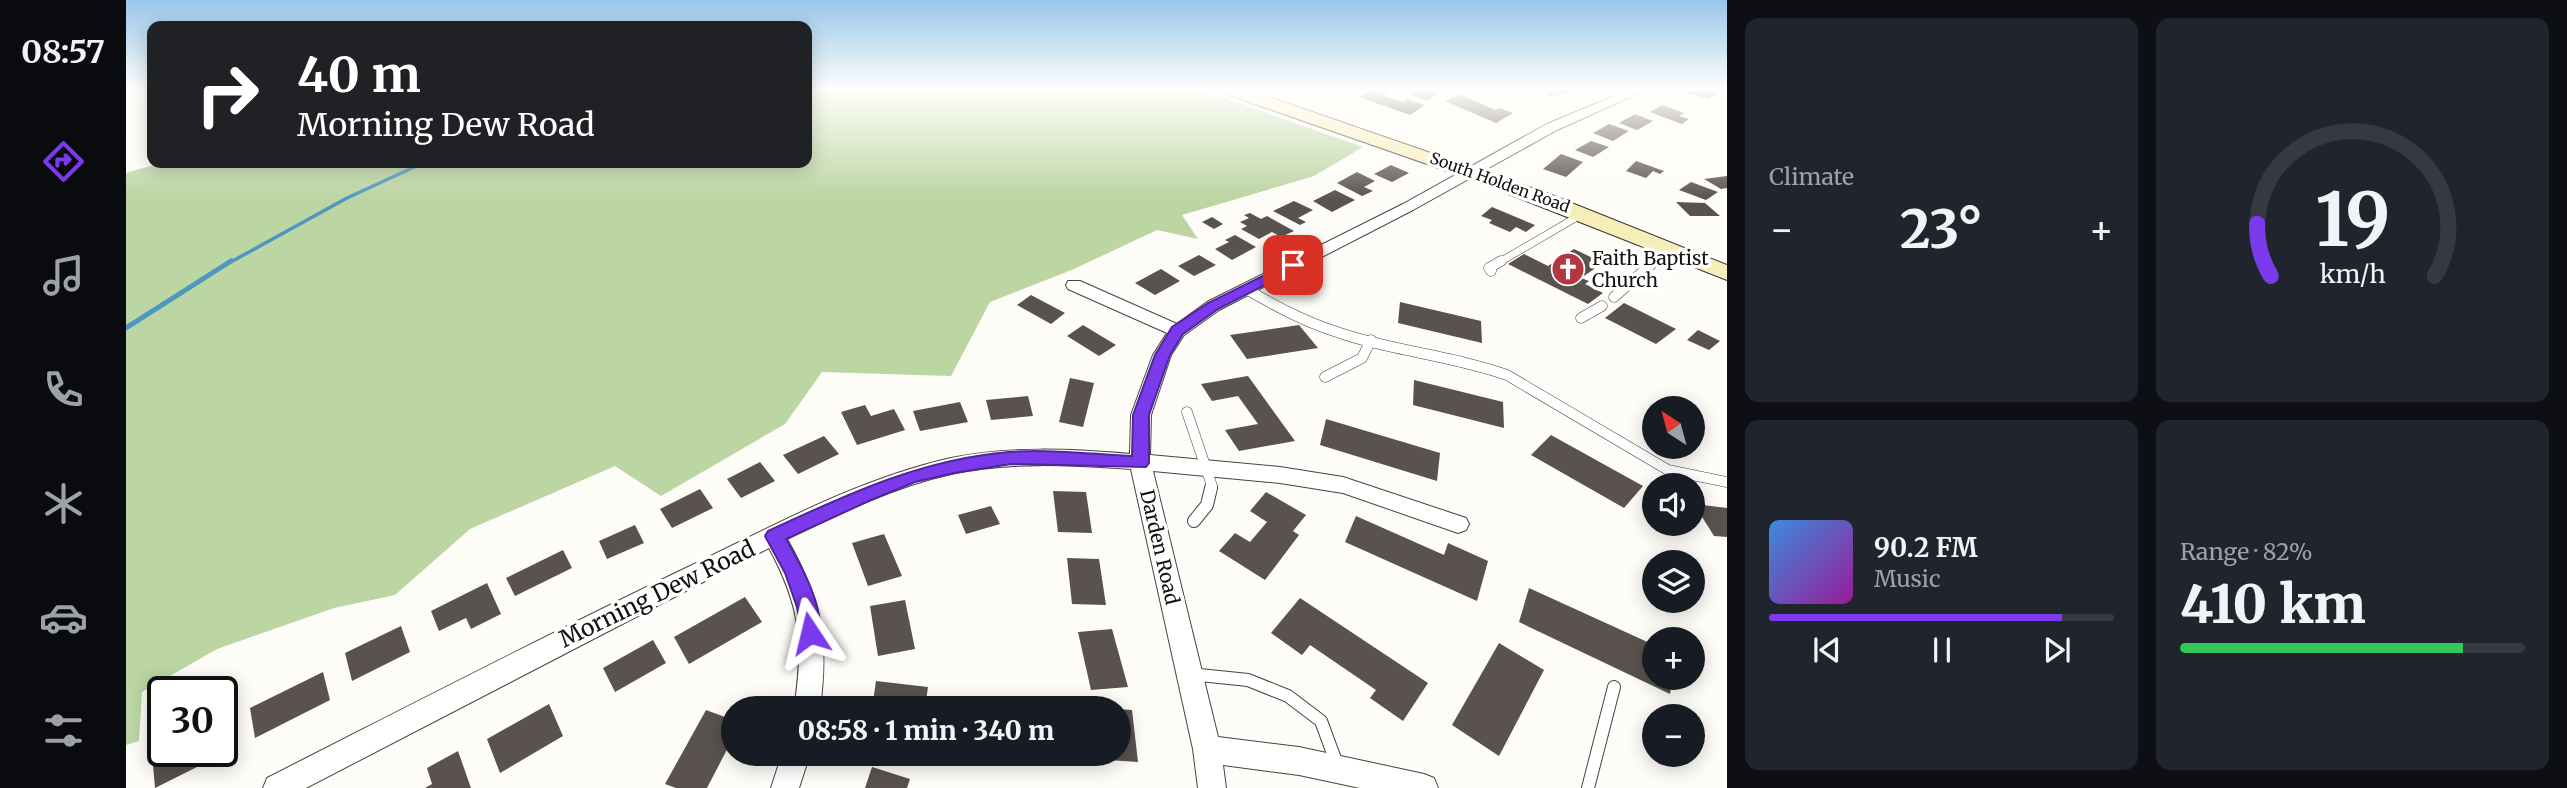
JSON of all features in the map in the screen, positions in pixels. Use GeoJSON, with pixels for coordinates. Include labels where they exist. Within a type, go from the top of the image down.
{"type":"FeatureCollection","features":[{"type":"Feature","properties":{"kind":"main road","name":"South Holden Road"},"geometry":{"type":"LineString","coordinates":[[1338,126],[1473,171],[1584,213],[1727,273]]}},
{"type":"Feature","properties":{"kind":"main road","name":"South Holden Road"},"geometry":{"type":"LineString","coordinates":[[1378,126],[1491,163],[1727,256]]}},
{"type":"Feature","properties":{"kind":"street","name":"Darden Road"},"geometry":{"type":"LineString","coordinates":[[1212,788],[1207,749],[1140,463],[1141,415],[1162,355],[1178,331],[1213,306],[1408,207],[1556,126]]}},
{"type":"Feature","properties":{"kind":"street"},"geometry":{"type":"LineString","coordinates":[[1074,285],[1178,331]]}},
{"type":"Feature","properties":{"kind":"street","name":"Morning Dew Road"},"geometry":{"type":"LineString","coordinates":[[277,788],[602,620],[774,536],[865,495],[912,477],[954,466],[1011,458],[1140,463],[1288,474],[1348,486],[1458,524]]}},
{"type":"Feature","properties":{"kind":"street"},"geometry":{"type":"LineString","coordinates":[[774,536],[794,572],[807,607],[813,659],[809,696]]}},
{"type":"Feature","properties":{"kind":"street"},"geometry":{"type":"LineString","coordinates":[[1207,749],[1339,769],[1424,788]]}},
{"type":"Feature","properties":{"kind":"street"},"geometry":{"type":"LineString","coordinates":[[785,788],[792,766]]}},
{"type":"Feature","properties":{"kind":"lane"},"geometry":{"type":"LineString","coordinates":[[1491,271],[1489,268],[1492,266],[1584,213]]}},
{"type":"Feature","properties":{"kind":"lane"},"geometry":{"type":"LineString","coordinates":[[1614,297],[1670,248]]}},
{"type":"Feature","properties":{"kind":"lane"},"geometry":{"type":"LineString","coordinates":[[1246,289],[1286,312],[1335,331],[1479,365],[1507,375],[1668,470],[1727,482]]}},
{"type":"Feature","properties":{"kind":"lane"},"geometry":{"type":"LineString","coordinates":[[1581,318],[1602,306]]}},
{"type":"Feature","properties":{"kind":"lane"},"geometry":{"type":"LineString","coordinates":[[1325,377],[1362,358],[1371,341]]}},
{"type":"Feature","properties":{"kind":"lane"},"geometry":{"type":"LineString","coordinates":[[1186,412],[1212,486],[1206,505],[1194,521]]}},
{"type":"Feature","properties":{"kind":"lane"},"geometry":{"type":"LineString","coordinates":[[1189,674],[1248,680],[1288,696],[1321,720],[1339,769]]}},
{"type":"Feature","properties":{"kind":"lane"},"geometry":{"type":"LineString","coordinates":[[1588,788],[1614,687]]}},
{"type":"Feature","properties":{"kind":"green space"},"geometry":{"type":"Polygon","coordinates":[[[812,126],[1303,126],[1363,147],[1314,176],[1182,215],[1198,239],[1157,230],[1074,269],[990,302],[951,376],[822,372],[785,424],[661,496],[615,466],[470,529],[395,595],[334,608],[217,649],[170,676],[147,676],[147,689],[142,692],[139,741],[126,745],[126,173],[147,167],[812,168],[812,126]]]}},
{"type":"Feature","properties":{"kind":"building"},"geometry":{"type":"Polygon","coordinates":[[[1606,126],[1629,131],[1613,141],[1593,133],[1606,126]]]}},
{"type":"Feature","properties":{"kind":"building"},"geometry":{"type":"Polygon","coordinates":[[[1626,126],[1645,126],[1637,130],[1626,126]]]}},
{"type":"Feature","properties":{"kind":"building"},"geometry":{"type":"Polygon","coordinates":[[[1591,141],[1609,147],[1593,157],[1575,150],[1591,141]]]}},
{"type":"Feature","properties":{"kind":"building"},"geometry":{"type":"Polygon","coordinates":[[[1561,154],[1583,162],[1566,177],[1543,169],[1561,154]]]}},
{"type":"Feature","properties":{"kind":"building"},"geometry":{"type":"Polygon","coordinates":[[[1636,161],[1664,171],[1660,174],[1653,171],[1646,178],[1626,171],[1636,161]]]}},
{"type":"Feature","properties":{"kind":"building"},"geometry":{"type":"Polygon","coordinates":[[[1391,165],[1409,173],[1392,182],[1374,174],[1391,165]]]}},
{"type":"Feature","properties":{"kind":"building"},"geometry":{"type":"Polygon","coordinates":[[[1357,172],[1375,181],[1364,187],[1373,191],[1362,196],[1337,183],[1357,172]]]}},
{"type":"Feature","properties":{"kind":"building"},"geometry":{"type":"Polygon","coordinates":[[[1727,176],[1727,188],[1721,189],[1704,179],[1727,176]]]}},
{"type":"Feature","properties":{"kind":"building"},"geometry":{"type":"Polygon","coordinates":[[[1691,182],[1718,192],[1706,200],[1679,190],[1691,182]]]}},
{"type":"Feature","properties":{"kind":"building"},"geometry":{"type":"Polygon","coordinates":[[[1335,190],[1355,200],[1332,212],[1313,201],[1335,190]]]}},
{"type":"Feature","properties":{"kind":"building"},"geometry":{"type":"Polygon","coordinates":[[[1294,201],[1313,210],[1298,218],[1306,222],[1300,225],[1273,211],[1294,201]]]}},
{"type":"Feature","properties":{"kind":"building"},"geometry":{"type":"Polygon","coordinates":[[[1676,202],[1705,203],[1720,216],[1690,216],[1676,202]]]}},
{"type":"Feature","properties":{"kind":"building"},"geometry":{"type":"Polygon","coordinates":[[[1492,207],[1535,225],[1526,232],[1516,227],[1510,232],[1489,223],[1492,220],[1481,216],[1492,207]]]}},
{"type":"Feature","properties":{"kind":"building"},"geometry":{"type":"Polygon","coordinates":[[[1250,213],[1261,219],[1267,216],[1294,231],[1281,237],[1272,232],[1259,239],[1241,229],[1247,226],[1240,222],[1249,218],[1244,215],[1250,213]]]}},
{"type":"Feature","properties":{"kind":"building"},"geometry":{"type":"Polygon","coordinates":[[[1212,217],[1223,224],[1214,229],[1202,222],[1212,217]]]}},
{"type":"Feature","properties":{"kind":"building"},"geometry":{"type":"Polygon","coordinates":[[[1235,235],[1256,247],[1232,260],[1215,249],[1229,242],[1225,240],[1235,235]]]}},
{"type":"Feature","properties":{"kind":"building"},"geometry":{"type":"Polygon","coordinates":[[[1574,249],[1603,263],[1581,278],[1589,281],[1585,284],[1603,293],[1588,304],[1508,264],[1524,254],[1548,266],[1574,249]]]}},
{"type":"Feature","properties":{"kind":"building"},"geometry":{"type":"Polygon","coordinates":[[[1199,255],[1216,265],[1194,276],[1178,266],[1199,255]]]}},
{"type":"Feature","properties":{"kind":"building"},"geometry":{"type":"Polygon","coordinates":[[[1161,269],[1180,281],[1155,295],[1135,283],[1161,269]]]}},
{"type":"Feature","properties":{"kind":"building"},"geometry":{"type":"Polygon","coordinates":[[[1031,295],[1065,313],[1051,324],[1017,305],[1031,295]]]}},
{"type":"Feature","properties":{"kind":"building"},"geometry":{"type":"Polygon","coordinates":[[[1400,302],[1481,321],[1482,343],[1398,323],[1400,302]]]}},
{"type":"Feature","properties":{"kind":"building"},"geometry":{"type":"Polygon","coordinates":[[[1624,303],[1676,329],[1656,344],[1605,318],[1624,303]]]}},
{"type":"Feature","properties":{"kind":"building"},"geometry":{"type":"Polygon","coordinates":[[[1083,325],[1116,345],[1099,356],[1067,336],[1083,325]]]}},
{"type":"Feature","properties":{"kind":"building"},"geometry":{"type":"Polygon","coordinates":[[[1299,325],[1318,348],[1247,359],[1230,335],[1299,325]]]}},
{"type":"Feature","properties":{"kind":"building"},"geometry":{"type":"Polygon","coordinates":[[[1698,330],[1720,341],[1709,350],[1687,340],[1698,330]]]}},
{"type":"Feature","properties":{"kind":"building"},"geometry":{"type":"Polygon","coordinates":[[[1248,376],[1295,441],[1239,451],[1225,430],[1258,424],[1238,396],[1212,401],[1201,384],[1248,376]]]}},
{"type":"Feature","properties":{"kind":"building"},"geometry":{"type":"Polygon","coordinates":[[[1070,378],[1094,383],[1083,427],[1059,422],[1070,378]]]}},
{"type":"Feature","properties":{"kind":"building"},"geometry":{"type":"Polygon","coordinates":[[[1414,380],[1503,402],[1504,428],[1413,405],[1414,380]]]}},
{"type":"Feature","properties":{"kind":"building"},"geometry":{"type":"Polygon","coordinates":[[[1028,396],[1033,416],[991,420],[986,400],[1028,396]]]}},
{"type":"Feature","properties":{"kind":"building"},"geometry":{"type":"Polygon","coordinates":[[[960,402],[968,422],[920,431],[913,411],[960,402]]]}},
{"type":"Feature","properties":{"kind":"building"},"geometry":{"type":"Polygon","coordinates":[[[865,405],[871,416],[894,409],[905,430],[857,445],[841,412],[865,405]]]}},
{"type":"Feature","properties":{"kind":"building"},"geometry":{"type":"Polygon","coordinates":[[[1326,419],[1440,453],[1437,481],[1320,445],[1326,419]]]}},
{"type":"Feature","properties":{"kind":"building"},"geometry":{"type":"Polygon","coordinates":[[[1551,435],[1642,487],[1624,508],[1531,455],[1551,435]]]}},
{"type":"Feature","properties":{"kind":"building"},"geometry":{"type":"Polygon","coordinates":[[[824,436],[839,454],[798,474],[783,455],[824,436]]]}},
{"type":"Feature","properties":{"kind":"building"},"geometry":{"type":"Polygon","coordinates":[[[760,462],[775,481],[741,498],[727,479],[760,462]]]}},
{"type":"Feature","properties":{"kind":"building"},"geometry":{"type":"Polygon","coordinates":[[[700,489],[713,508],[672,528],[660,509],[700,489]]]}},
{"type":"Feature","properties":{"kind":"building"},"geometry":{"type":"Polygon","coordinates":[[[1053,491],[1086,492],[1092,533],[1058,532],[1053,491]]]}},
{"type":"Feature","properties":{"kind":"building"},"geometry":{"type":"Polygon","coordinates":[[[1266,492],[1306,515],[1293,531],[1299,535],[1265,580],[1219,551],[1235,533],[1250,542],[1267,522],[1250,511],[1266,492]]]}},
{"type":"Feature","properties":{"kind":"building"},"geometry":{"type":"Polygon","coordinates":[[[1705,505],[1727,508],[1727,537],[1714,536],[1705,522],[1705,505]]]}},
{"type":"Feature","properties":{"kind":"building"},"geometry":{"type":"Polygon","coordinates":[[[991,506],[1000,524],[966,534],[958,515],[991,506]]]}},
{"type":"Feature","properties":{"kind":"building"},"geometry":{"type":"Polygon","coordinates":[[[1356,516],[1444,555],[1448,543],[1488,561],[1477,601],[1345,542],[1356,516]]]}},
{"type":"Feature","properties":{"kind":"building"},"geometry":{"type":"Polygon","coordinates":[[[635,525],[644,543],[607,559],[599,541],[635,525]]]}},
{"type":"Feature","properties":{"kind":"building"},"geometry":{"type":"Polygon","coordinates":[[[884,534],[902,576],[868,586],[852,543],[884,534]]]}},
{"type":"Feature","properties":{"kind":"building"},"geometry":{"type":"Polygon","coordinates":[[[563,550],[572,568],[515,596],[506,578],[563,550]]]}},
{"type":"Feature","properties":{"kind":"building"},"geometry":{"type":"Polygon","coordinates":[[[1067,558],[1099,559],[1106,605],[1072,604],[1067,558]]]}},
{"type":"Feature","properties":{"kind":"building"},"geometry":{"type":"Polygon","coordinates":[[[487,583],[501,614],[471,629],[466,618],[439,631],[431,611],[487,583]]]}},
{"type":"Feature","properties":{"kind":"building"},"geometry":{"type":"Polygon","coordinates":[[[1529,588],[1642,640],[1642,681],[1519,622],[1529,588]]]}},
{"type":"Feature","properties":{"kind":"building"},"geometry":{"type":"Polygon","coordinates":[[[745,597],[762,622],[689,664],[674,637],[745,597]]]}},
{"type":"Feature","properties":{"kind":"building"},"geometry":{"type":"Polygon","coordinates":[[[1300,598],[1428,683],[1403,721],[1370,698],[1376,690],[1310,645],[1302,655],[1271,633],[1300,598]]]}},
{"type":"Feature","properties":{"kind":"building"},"geometry":{"type":"Polygon","coordinates":[[[905,600],[915,649],[878,656],[870,606],[905,600]]]}},
{"type":"Feature","properties":{"kind":"building"},"geometry":{"type":"Polygon","coordinates":[[[401,626],[410,652],[352,681],[345,653],[401,626]]]}},
{"type":"Feature","properties":{"kind":"building"},"geometry":{"type":"Polygon","coordinates":[[[1112,629],[1128,687],[1091,690],[1078,632],[1112,629]]]}},
{"type":"Feature","properties":{"kind":"building"},"geometry":{"type":"Polygon","coordinates":[[[653,640],[666,663],[615,692],[603,668],[653,640]]]}},
{"type":"Feature","properties":{"kind":"building"},"geometry":{"type":"Polygon","coordinates":[[[1499,643],[1544,670],[1499,756],[1452,725],[1499,643]]]}},
{"type":"Feature","properties":{"kind":"building"},"geometry":{"type":"Polygon","coordinates":[[[323,672],[330,700],[255,738],[250,708],[323,672]]]}},
{"type":"Feature","properties":{"kind":"building"},"geometry":{"type":"Polygon","coordinates":[[[876,681],[928,687],[927,696],[874,696],[876,681]]]}},
{"type":"Feature","properties":{"kind":"building"},"geometry":{"type":"Polygon","coordinates":[[[549,704],[563,736],[500,773],[487,739],[549,704]]]}},
{"type":"Feature","properties":{"kind":"building"},"geometry":{"type":"Polygon","coordinates":[[[706,710],[721,716],[721,761],[707,788],[676,788],[665,784],[706,710]]]}},
{"type":"Feature","properties":{"kind":"building"},"geometry":{"type":"Polygon","coordinates":[[[1131,710],[1132,710],[1138,762],[1131,762],[1131,710]]]}},
{"type":"Feature","properties":{"kind":"building"},"geometry":{"type":"Polygon","coordinates":[[[458,751],[471,788],[425,788],[432,784],[427,768],[458,751]]]}},
{"type":"Feature","properties":{"kind":"building"},"geometry":{"type":"Polygon","coordinates":[[[153,767],[197,767],[155,788],[153,767]]]}},
{"type":"Feature","properties":{"kind":"building"},"geometry":{"type":"Polygon","coordinates":[[[872,767],[910,779],[907,788],[865,788],[872,767]]]}},
{"type":"Feature","properties":{"kind":"waterway"},"geometry":{"type":"LineString","coordinates":[[229,263],[347,198],[412,168]]}},
{"type":"Feature","properties":{"kind":"waterway"},"geometry":{"type":"LineString","coordinates":[[126,328],[231,261]]}},
{"type":"Feature","properties":{"kind":"place","name":"Faith Baptist Church"},"geometry":{"type":"Point","coordinates":[1568,269]}},
{"type":"Feature","properties":{"kind":"route"},"geometry":{"type":"LineString","coordinates":[[810,633],[807,607],[794,572],[774,536],[865,495],[912,477],[954,466],[1011,458],[1140,463],[1141,415],[1162,355],[1178,331],[1213,306],[1293,265]]}}]}
